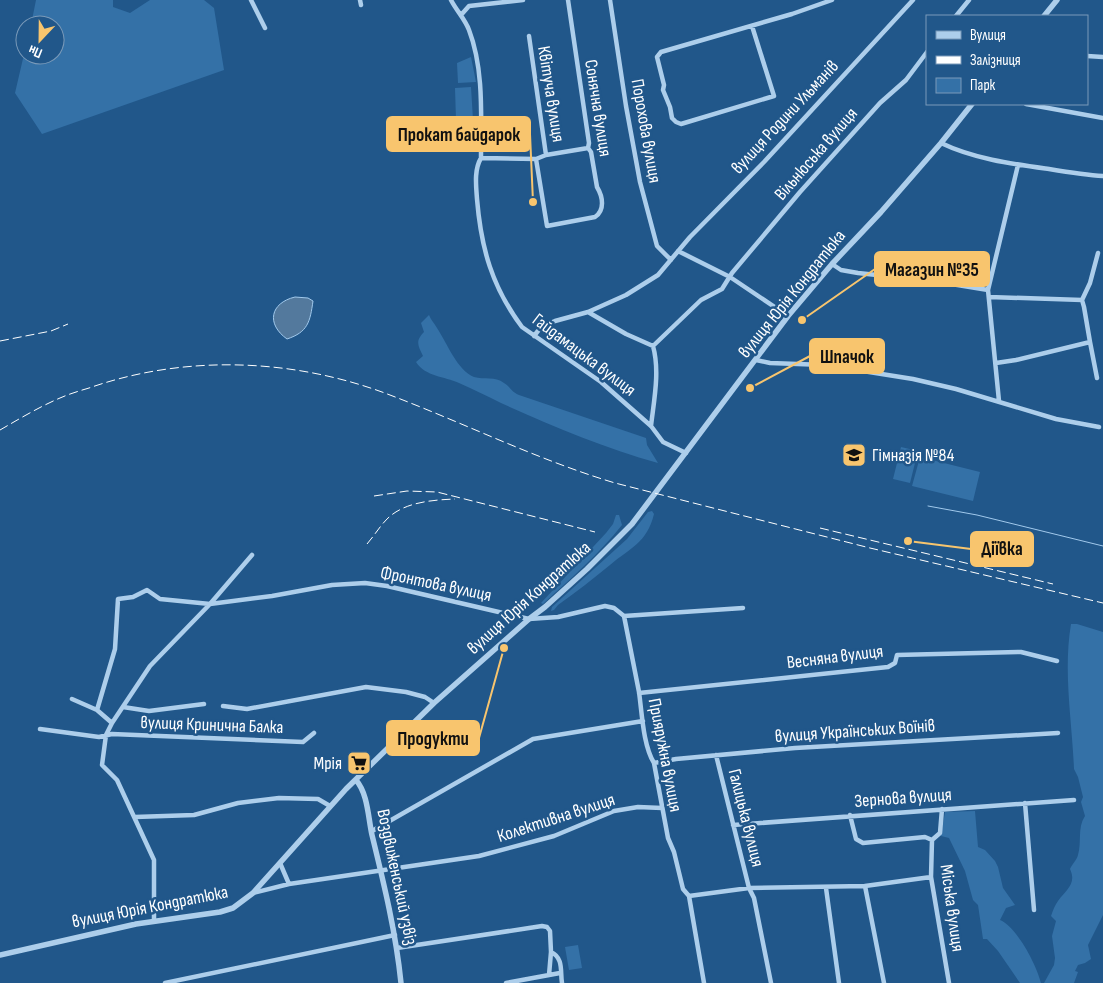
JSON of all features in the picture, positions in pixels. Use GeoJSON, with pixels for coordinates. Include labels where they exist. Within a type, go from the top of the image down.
{"type":"FeatureCollection","features":[{"type":"Feature","properties":{"kind":"street"},"geometry":{"type":"LineString","coordinates":[[251,0],[265,28]]}},
{"type":"Feature","properties":{"kind":"street","name":"Гайдамацька вулиця"},"geometry":{"type":"LineString","coordinates":[[451,0],[469,30],[480,78],[481,158],[477,165],[476,181],[484,250],[490,269],[513,316],[522,327],[534,336],[602,382],[651,426],[663,442],[686,453]]}},
{"type":"Feature","properties":{"kind":"street"},"geometry":{"type":"LineString","coordinates":[[461,15],[469,6],[523,0]]}},
{"type":"Feature","properties":{"kind":"street","name":"Сонячна вулиця"},"geometry":{"type":"LineString","coordinates":[[568,0],[589,143],[588,148],[591,152],[602,208],[601,213],[595,216]]}},
{"type":"Feature","properties":{"kind":"street","name":"Порохова вулиця"},"geometry":{"type":"LineString","coordinates":[[610,0],[640,182],[657,246],[671,260]]}},
{"type":"Feature","properties":{"kind":"street"},"geometry":{"type":"LineString","coordinates":[[752,26],[774,96],[681,124],[676,122],[672,118],[663,90],[664,85],[657,57],[661,52],[752,26],[832,0]]}},
{"type":"Feature","properties":{"kind":"street","name":"вулиця Родини Ульманів"},"geometry":{"type":"LineString","coordinates":[[534,336],[541,327],[588,312],[626,296],[658,275],[678,251],[912,0]]}},
{"type":"Feature","properties":{"kind":"street"},"geometry":{"type":"LineString","coordinates":[[957,15],[969,0]]}},
{"type":"Feature","properties":{"kind":"street"},"geometry":{"type":"LineString","coordinates":[[1045,15],[1057,0]]}},
{"type":"Feature","properties":{"kind":"street","name":"Квітуча вулиця"},"geometry":{"type":"LineString","coordinates":[[529,36],[546,155]]}},
{"type":"Feature","properties":{"kind":"street","name":"Вільнюська вулиця"},"geometry":{"type":"LineString","coordinates":[[653,346],[701,300],[722,289],[832,156],[880,102],[906,80],[926,53]]}},
{"type":"Feature","properties":{"kind":"street"},"geometry":{"type":"LineString","coordinates":[[1088,56],[1103,57]]}},
{"type":"Feature","properties":{"kind":"street","name":"вулиця Юрія Кондратюка"},"geometry":{"type":"LineString","coordinates":[[0,955],[74,937],[154,921],[220,912],[233,908],[253,893],[330,806],[434,703],[545,607],[632,524],[788,316],[832,264],[882,212],[971,105]]}},
{"type":"Feature","properties":{"kind":"street"},"geometry":{"type":"LineString","coordinates":[[1032,105],[1103,118]]}},
{"type":"Feature","properties":{"kind":"street"},"geometry":{"type":"LineString","coordinates":[[941,143],[950,148],[1018,165],[1103,176]]}},
{"type":"Feature","properties":{"kind":"street"},"geometry":{"type":"LineString","coordinates":[[481,158],[536,159],[546,155],[588,148]]}},
{"type":"Feature","properties":{"kind":"street","name":"Квітуча вулиця"},"geometry":{"type":"LineString","coordinates":[[536,159],[547,226],[595,216]]}},
{"type":"Feature","properties":{"kind":"street"},"geometry":{"type":"LineString","coordinates":[[999,401],[988,290],[1018,165]]}},
{"type":"Feature","properties":{"kind":"street"},"geometry":{"type":"LineString","coordinates":[[678,251],[730,277],[788,316]]}},
{"type":"Feature","properties":{"kind":"street"},"geometry":{"type":"LineString","coordinates":[[1097,378],[1082,300],[1090,283],[1098,253]]}},
{"type":"Feature","properties":{"kind":"street"},"geometry":{"type":"LineString","coordinates":[[832,264],[841,270],[858,274],[933,281],[988,290]]}},
{"type":"Feature","properties":{"kind":"street"},"geometry":{"type":"LineString","coordinates":[[989,297],[1082,300]]}},
{"type":"Feature","properties":{"kind":"street"},"geometry":{"type":"LineString","coordinates":[[588,312],[626,334],[653,346],[655,355],[655,389],[651,426]]}},
{"type":"Feature","properties":{"kind":"street"},"geometry":{"type":"LineString","coordinates":[[996,363],[1090,342]]}},
{"type":"Feature","properties":{"kind":"street"},"geometry":{"type":"LineString","coordinates":[[756,360],[770,363],[825,365],[930,383],[999,401],[1056,419],[1099,427]]}},
{"type":"Feature","properties":{"kind":"street"},"geometry":{"type":"LineString","coordinates":[[210,604],[252,556]]}},
{"type":"Feature","properties":{"kind":"street","name":"Фронтова вулиця"},"geometry":{"type":"LineString","coordinates":[[97,710],[115,649],[118,599],[133,597],[147,590],[160,599],[210,604],[272,596],[332,585],[365,583],[387,586],[529,619],[558,617],[605,606],[614,608],[624,616],[743,608]]}},
{"type":"Feature","properties":{"kind":"street","name":"вулиця Кринична Балка"},"geometry":{"type":"LineString","coordinates":[[135,817],[117,780],[102,765],[106,735],[122,707],[150,666],[210,604]]}},
{"type":"Feature","properties":{"kind":"street","name":"Прияружна вулиця"},"geometry":{"type":"LineString","coordinates":[[624,616],[650,757],[654,763],[668,838],[674,852],[683,889],[689,896],[704,983]]}},
{"type":"Feature","properties":{"kind":"street","name":"Весняна вулиця"},"geometry":{"type":"LineString","coordinates":[[639,693],[888,667],[895,663],[897,655],[1021,652],[1057,661]]}},
{"type":"Feature","properties":{"kind":"street"},"geometry":{"type":"LineString","coordinates":[[223,706],[247,709],[366,687],[406,692],[434,703]]}},
{"type":"Feature","properties":{"kind":"street"},"geometry":{"type":"LineString","coordinates":[[72,699],[97,710],[112,723]]}},
{"type":"Feature","properties":{"kind":"street"},"geometry":{"type":"LineString","coordinates":[[122,707],[149,712],[204,704]]}},
{"type":"Feature","properties":{"kind":"street"},"geometry":{"type":"LineString","coordinates":[[372,832],[533,739],[643,721]]}},
{"type":"Feature","properties":{"kind":"street","name":"вулиця Кринична Балка"},"geometry":{"type":"LineString","coordinates":[[40,730],[99,736],[303,742],[314,733]]}},
{"type":"Feature","properties":{"kind":"street","name":"вулиця Українських Воїнів"},"geometry":{"type":"LineString","coordinates":[[654,763],[676,759],[795,748],[1058,732]]}},
{"type":"Feature","properties":{"kind":"street","name":"Галицька вулиця"},"geometry":{"type":"LineString","coordinates":[[716,755],[749,888],[754,898],[771,983]]}},
{"type":"Feature","properties":{"kind":"street","name":"Воздвиженський узвіз"},"geometry":{"type":"LineString","coordinates":[[356,780],[363,792],[395,935],[401,983]]}},
{"type":"Feature","properties":{"kind":"street"},"geometry":{"type":"LineString","coordinates":[[154,921],[154,860],[135,817],[194,815],[246,802],[279,798],[318,798],[330,806]]}},
{"type":"Feature","properties":{"kind":"street","name":"Зернова вулиця"},"geometry":{"type":"LineString","coordinates":[[733,825],[1074,800]]}},
{"type":"Feature","properties":{"kind":"street"},"geometry":{"type":"LineString","coordinates":[[1025,803],[1034,910]]}},
{"type":"Feature","properties":{"kind":"street","name":"Колективна вулиця"},"geometry":{"type":"LineString","coordinates":[[253,893],[289,884],[479,856],[554,836],[614,811],[638,807],[662,808]]}},
{"type":"Feature","properties":{"kind":"street","name":"Міська вулиця"},"geometry":{"type":"LineString","coordinates":[[942,810],[940,833],[932,840],[931,877],[950,983]]}},
{"type":"Feature","properties":{"kind":"street"},"geometry":{"type":"LineString","coordinates":[[850,815],[856,839],[863,843],[925,837],[932,840]]}},
{"type":"Feature","properties":{"kind":"street"},"geometry":{"type":"LineString","coordinates":[[280,863],[289,884]]}},
{"type":"Feature","properties":{"kind":"street","name":"Галицька вулиця"},"geometry":{"type":"LineString","coordinates":[[689,896],[749,888],[865,886],[931,877]]}},
{"type":"Feature","properties":{"kind":"street"},"geometry":{"type":"LineString","coordinates":[[865,886],[884,983]]}},
{"type":"Feature","properties":{"kind":"street"},"geometry":{"type":"LineString","coordinates":[[826,888],[839,983]]}},
{"type":"Feature","properties":{"kind":"street"},"geometry":{"type":"LineString","coordinates":[[397,948],[542,926],[547,927],[550,931],[549,975]]}},
{"type":"Feature","properties":{"kind":"street"},"geometry":{"type":"LineString","coordinates":[[165,983],[395,935]]}},
{"type":"Feature","properties":{"kind":"street"},"geometry":{"type":"LineString","coordinates":[[551,952],[556,954],[560,960],[562,983]]}},
{"type":"Feature","properties":{"kind":"street"},"geometry":{"type":"LineString","coordinates":[[507,983],[560,973]]}},
{"type":"Feature","properties":{"kind":"green space"},"geometry":{"type":"Polygon","coordinates":[[[36,0],[113,0],[113,7],[130,13],[150,0],[204,0],[214,8],[224,70],[42,134],[15,93],[22,65],[65,65],[65,15],[33,15],[36,0]]]}},
{"type":"Feature","properties":{"kind":"green space"},"geometry":{"type":"Polygon","coordinates":[[[471,57],[476,82],[458,83],[457,63],[471,57]]]}},
{"type":"Feature","properties":{"kind":"green space"},"geometry":{"type":"Polygon","coordinates":[[[471,87],[473,120],[456,120],[455,88],[471,87]]]}},
{"type":"Feature","properties":{"kind":"green space"},"geometry":{"type":"Polygon","coordinates":[[[429,315],[453,356],[468,374],[478,378],[501,381],[519,395],[646,438],[647,445],[658,463],[578,436],[520,412],[459,383],[425,371],[416,362],[423,356],[418,344],[419,338],[424,332],[421,323],[429,315]]]}},
{"type":"Feature","properties":{"kind":"green space"},"geometry":{"type":"Polygon","coordinates":[[[901,447],[918,451],[910,483],[893,479],[901,447]]]}},
{"type":"Feature","properties":{"kind":"green space"},"geometry":{"type":"Polygon","coordinates":[[[920,457],[980,472],[973,501],[912,486],[920,457]]]}},
{"type":"Feature","properties":{"kind":"green space"},"geometry":{"type":"Polygon","coordinates":[[[652,511],[654,514],[651,524],[637,544],[551,611],[552,607],[627,539],[648,512],[652,511]]]}},
{"type":"Feature","properties":{"kind":"green space"},"geometry":{"type":"Polygon","coordinates":[[[616,515],[619,515],[622,525],[613,536],[574,576],[543,604],[541,603],[606,533],[613,524],[616,515]]]}},
{"type":"Feature","properties":{"kind":"green space"},"geometry":{"type":"Polygon","coordinates":[[[1071,624],[1103,632],[1103,915],[1088,945],[1091,959],[1078,965],[1075,971],[1078,972],[1074,983],[1044,983],[1054,965],[1055,958],[1052,936],[1056,921],[1051,916],[1057,903],[1071,883],[1072,874],[1070,869],[1077,859],[1080,845],[1080,830],[1085,816],[1081,802],[1083,797],[1074,769],[1068,678],[1071,624]]]}},
{"type":"Feature","properties":{"kind":"green space"},"geometry":{"type":"Polygon","coordinates":[[[975,811],[978,847],[985,850],[995,861],[1003,888],[1015,905],[1006,908],[1000,920],[1013,930],[1031,957],[1041,983],[1020,983],[998,951],[987,939],[983,939],[978,905],[973,900],[965,871],[949,838],[941,836],[945,812],[975,811]]]}},
{"type":"Feature","properties":{"kind":"green space"},"geometry":{"type":"Polygon","coordinates":[[[578,945],[582,968],[569,970],[565,947],[578,945]]]}},
{"type":"Feature","properties":{"kind":"shaded area"},"geometry":{"type":"Polygon","coordinates":[[[295,297],[308,298],[313,301],[312,308],[304,329],[287,339],[276,327],[274,315],[280,304],[295,297]]]}},
{"type":"Feature","properties":{"kind":"waterway"},"geometry":{"type":"LineString","coordinates":[[928,506],[977,515],[1103,546]]}},
{"type":"Feature","properties":{"kind":"railway"},"geometry":{"type":"LineString","coordinates":[[0,341],[51,331],[68,324]]}},
{"type":"Feature","properties":{"kind":"railway"},"geometry":{"type":"LineString","coordinates":[[0,430],[67,395],[125,377],[161,370],[198,366],[236,365],[310,372],[382,392],[556,463],[615,483],[870,548],[1103,603]]}},
{"type":"Feature","properties":{"kind":"railway"},"geometry":{"type":"LineString","coordinates":[[374,496],[407,491],[437,492],[595,532]]}},
{"type":"Feature","properties":{"kind":"railway"},"geometry":{"type":"LineString","coordinates":[[367,544],[394,513],[410,505],[428,501],[455,499]]}},
{"type":"Feature","properties":{"kind":"railway"},"geometry":{"type":"LineString","coordinates":[[820,528],[1053,584]]}},
{"type":"Feature","properties":{"kind":"place","name":"Прокат байдарок"},"geometry":{"type":"Point","coordinates":[533,202]}},
{"type":"Feature","properties":{"kind":"place","name":"Магазин №35"},"geometry":{"type":"Point","coordinates":[802,320]}},
{"type":"Feature","properties":{"kind":"place","name":"Шпачок"},"geometry":{"type":"Point","coordinates":[750,388]}},
{"type":"Feature","properties":{"kind":"place","name":"Гімназія №84"},"geometry":{"type":"Point","coordinates":[854,455]}},
{"type":"Feature","properties":{"kind":"place","name":"Діївка"},"geometry":{"type":"Point","coordinates":[908,541]}},
{"type":"Feature","properties":{"kind":"place","name":"Продукти"},"geometry":{"type":"Point","coordinates":[504,648]}},
{"type":"Feature","properties":{"kind":"place","name":"Мрія"},"geometry":{"type":"Point","coordinates":[359,763]}}]}
